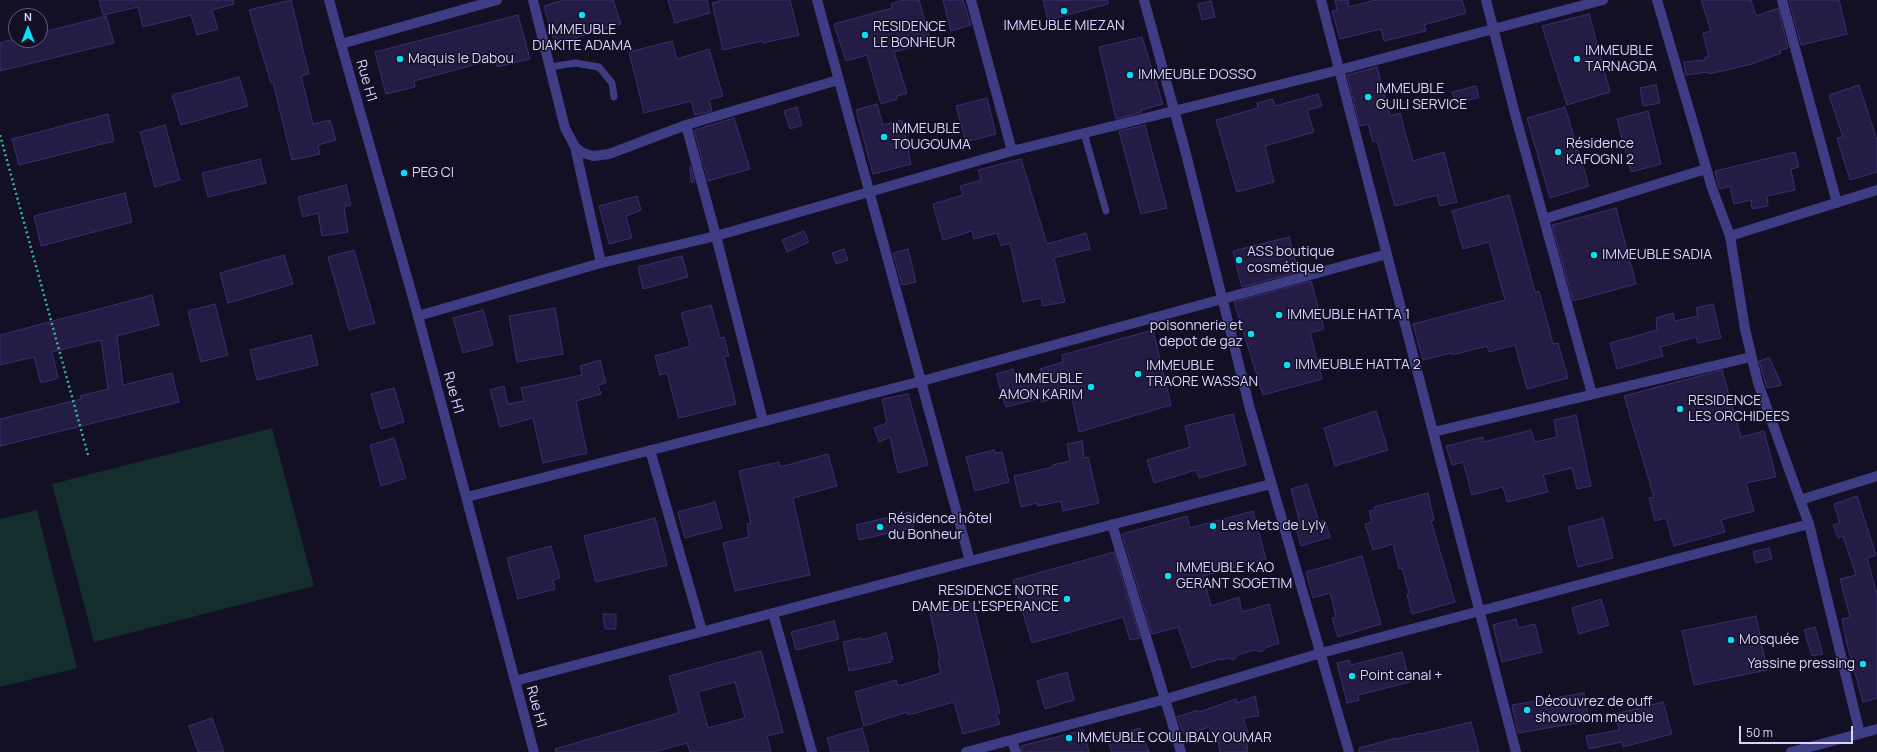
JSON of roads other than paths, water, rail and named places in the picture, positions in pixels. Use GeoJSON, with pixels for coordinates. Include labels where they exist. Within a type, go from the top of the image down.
{"type":"FeatureCollection","features":[{"type":"Feature","properties":{"kind":"street","name":"Rue H1"},"geometry":{"type":"LineString","coordinates":[[329,0],[418,316],[534,752]]}},
{"type":"Feature","properties":{"kind":"street"},"geometry":{"type":"LineString","coordinates":[[341,44],[497,0]]}},
{"type":"Feature","properties":{"kind":"street"},"geometry":{"type":"LineString","coordinates":[[533,0],[565,128],[574,147],[601,263]]}},
{"type":"Feature","properties":{"kind":"street"},"geometry":{"type":"LineString","coordinates":[[817,0],[970,561]]}},
{"type":"Feature","properties":{"kind":"street"},"geometry":{"type":"LineString","coordinates":[[971,0],[1012,151]]}},
{"type":"Feature","properties":{"kind":"street"},"geometry":{"type":"LineString","coordinates":[[1144,0],[1173,111],[1185,150],[1222,299],[1271,484],[1349,752]]}},
{"type":"Feature","properties":{"kind":"street"},"geometry":{"type":"LineString","coordinates":[[1321,0],[1516,752]]}},
{"type":"Feature","properties":{"kind":"street"},"geometry":{"type":"LineString","coordinates":[[1486,0],[1592,394]]}},
{"type":"Feature","properties":{"kind":"street"},"geometry":{"type":"LineString","coordinates":[[418,316],[601,263],[716,236],[1012,151],[1339,70],[1603,0]]}},
{"type":"Feature","properties":{"kind":"street"},"geometry":{"type":"LineString","coordinates":[[1657,0],[1706,169],[1730,236],[1751,357],[1758,383],[1809,524],[1860,734]]}},
{"type":"Feature","properties":{"kind":"street"},"geometry":{"type":"LineString","coordinates":[[1782,0],[1837,203]]}},
{"type":"Feature","properties":{"kind":"street"},"geometry":{"type":"LineString","coordinates":[[574,147],[583,153],[593,156],[609,154],[686,125],[838,80]]}},
{"type":"Feature","properties":{"kind":"street"},"geometry":{"type":"LineString","coordinates":[[686,125],[763,421]]}},
{"type":"Feature","properties":{"kind":"street"},"geometry":{"type":"LineString","coordinates":[[1544,219],[1706,169]]}},
{"type":"Feature","properties":{"kind":"street"},"geometry":{"type":"LineString","coordinates":[[1730,236],[1877,190]]}},
{"type":"Feature","properties":{"kind":"street"},"geometry":{"type":"LineString","coordinates":[[467,496],[922,381],[1387,254]]}},
{"type":"Feature","properties":{"kind":"street"},"geometry":{"type":"LineString","coordinates":[[1433,432],[1751,357]]}},
{"type":"Feature","properties":{"kind":"street"},"geometry":{"type":"LineString","coordinates":[[650,450],[702,631]]}},
{"type":"Feature","properties":{"kind":"street"},"geometry":{"type":"LineString","coordinates":[[1800,500],[1877,478]]}},
{"type":"Feature","properties":{"kind":"street"},"geometry":{"type":"LineString","coordinates":[[515,681],[773,612],[1271,484]]}},
{"type":"Feature","properties":{"kind":"street"},"geometry":{"type":"LineString","coordinates":[[1112,524],[1166,699],[1180,752]]}},
{"type":"Feature","properties":{"kind":"street"},"geometry":{"type":"LineString","coordinates":[[966,752],[1166,699],[1321,653],[1809,524]]}},
{"type":"Feature","properties":{"kind":"street"},"geometry":{"type":"LineString","coordinates":[[773,612],[812,752]]}},
{"type":"Feature","properties":{"kind":"street"},"geometry":{"type":"LineString","coordinates":[[1791,752],[1877,729]]}},
{"type":"Feature","properties":{"kind":"street"},"geometry":{"type":"LineString","coordinates":[[1012,741],[1016,752]]}},
{"type":"Feature","properties":{"kind":"lane"},"geometry":{"type":"LineString","coordinates":[[550,67],[574,63],[599,67],[612,83],[614,97]]}},
{"type":"Feature","properties":{"kind":"lane"},"geometry":{"type":"LineString","coordinates":[[1084,133],[1106,211]]}},
{"type":"Feature","properties":{"kind":"place","name":"IMMEUBLE MIEZAN"},"geometry":{"type":"Point","coordinates":[1064,11]}},
{"type":"Feature","properties":{"kind":"place","name":"IMMEUBLE DIAKITE ADAMA"},"geometry":{"type":"Point","coordinates":[582,15]}},
{"type":"Feature","properties":{"kind":"place","name":"RESIDENCE LE BONHEUR"},"geometry":{"type":"Point","coordinates":[865,35]}},
{"type":"Feature","properties":{"kind":"place","name":"Maquis le Dabou"},"geometry":{"type":"Point","coordinates":[400,59]}},
{"type":"Feature","properties":{"kind":"place","name":"IMMEUBLE TARNAGDA"},"geometry":{"type":"Point","coordinates":[1577,59]}},
{"type":"Feature","properties":{"kind":"place","name":"IMMEUBLE DOSSO"},"geometry":{"type":"Point","coordinates":[1130,75]}},
{"type":"Feature","properties":{"kind":"place","name":"IMMEUBLE GUILI SERVICE"},"geometry":{"type":"Point","coordinates":[1368,97]}},
{"type":"Feature","properties":{"kind":"place","name":"IMMEUBLE TOUGOUMA"},"geometry":{"type":"Point","coordinates":[884,137]}},
{"type":"Feature","properties":{"kind":"place","name":"Résidence KAFOGNI 2"},"geometry":{"type":"Point","coordinates":[1558,152]}},
{"type":"Feature","properties":{"kind":"place","name":"PEG CI"},"geometry":{"type":"Point","coordinates":[404,173]}},
{"type":"Feature","properties":{"kind":"place","name":"IMMEUBLE SADIA"},"geometry":{"type":"Point","coordinates":[1594,255]}},
{"type":"Feature","properties":{"kind":"place","name":"ASS boutique cosmétique"},"geometry":{"type":"Point","coordinates":[1239,260]}},
{"type":"Feature","properties":{"kind":"place","name":"IMMEUBLE HATTA 1"},"geometry":{"type":"Point","coordinates":[1279,315]}},
{"type":"Feature","properties":{"kind":"place","name":"poisonnerie et depot de gaz"},"geometry":{"type":"Point","coordinates":[1251,334]}},
{"type":"Feature","properties":{"kind":"place","name":"IMMEUBLE HATTA 2"},"geometry":{"type":"Point","coordinates":[1287,365]}},
{"type":"Feature","properties":{"kind":"place","name":"IMMEUBLE TRAORE WASSAN"},"geometry":{"type":"Point","coordinates":[1138,374]}},
{"type":"Feature","properties":{"kind":"place","name":"IMMEUBLE AMON KARIM"},"geometry":{"type":"Point","coordinates":[1091,387]}},
{"type":"Feature","properties":{"kind":"place","name":"RESIDENCE LES ORCHIDEES"},"geometry":{"type":"Point","coordinates":[1680,409]}},
{"type":"Feature","properties":{"kind":"place","name":"Les Mets de Lyly"},"geometry":{"type":"Point","coordinates":[1213,526]}},
{"type":"Feature","properties":{"kind":"place","name":"Résidence hôtel du Bonheur"},"geometry":{"type":"Point","coordinates":[880,527]}},
{"type":"Feature","properties":{"kind":"place","name":"IMMEUBLE KAO GERANT SOGETIM"},"geometry":{"type":"Point","coordinates":[1168,576]}},
{"type":"Feature","properties":{"kind":"place","name":"RESIDENCE NOTRE DAME DE L'ESPERANCE"},"geometry":{"type":"Point","coordinates":[1067,599]}},
{"type":"Feature","properties":{"kind":"place","name":"Mosquée"},"geometry":{"type":"Point","coordinates":[1731,640]}},
{"type":"Feature","properties":{"kind":"place","name":"Yassine pressing"},"geometry":{"type":"Point","coordinates":[1863,664]}},
{"type":"Feature","properties":{"kind":"place","name":"Point canal +"},"geometry":{"type":"Point","coordinates":[1352,676]}},
{"type":"Feature","properties":{"kind":"place","name":"Découvrez de ouff showroom meuble"},"geometry":{"type":"Point","coordinates":[1527,710]}},
{"type":"Feature","properties":{"kind":"place","name":"IMMEUBLE COULIBALY OUMAR"},"geometry":{"type":"Point","coordinates":[1069,738]}}]}
